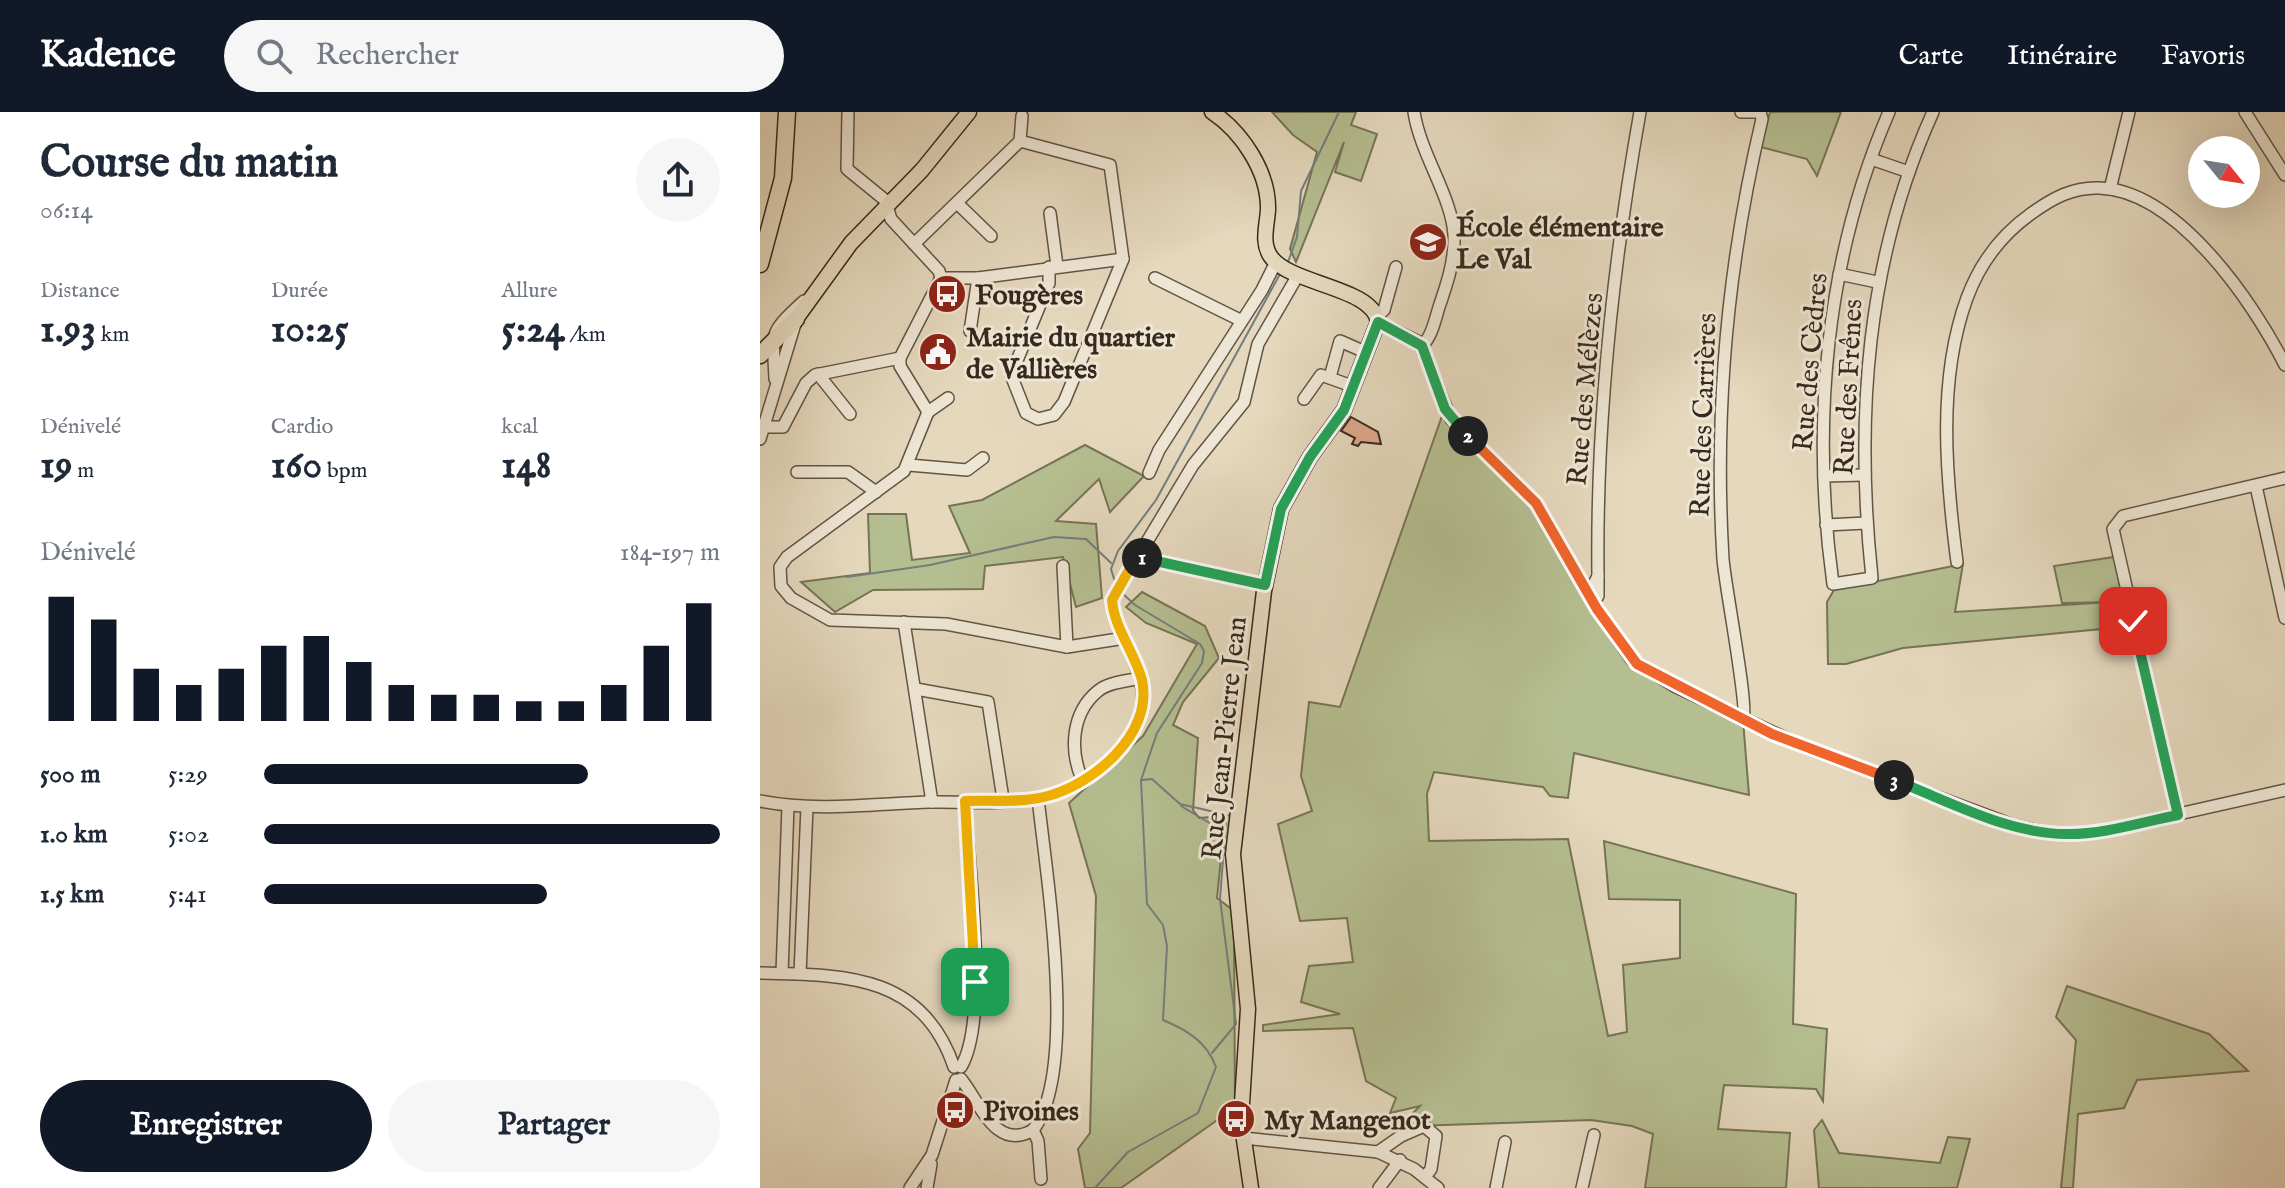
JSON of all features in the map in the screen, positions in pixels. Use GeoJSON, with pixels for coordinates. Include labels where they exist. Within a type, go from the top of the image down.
{"type":"FeatureCollection","features":[{"type":"Feature","properties":{"kind":"highway"},"geometry":{"type":"LineString","coordinates":[[760,264],[783,178],[787,112]]}},
{"type":"Feature","properties":{"kind":"highway"},"geometry":{"type":"LineString","coordinates":[[766,350],[796,319]]}},
{"type":"Feature","properties":{"kind":"main road"},"geometry":{"type":"LineString","coordinates":[[796,319],[810,295],[969,112]]}},
{"type":"Feature","properties":{"kind":"main road"},"geometry":{"type":"LineString","coordinates":[[1212,112],[1240,136],[1261,176],[1268,200],[1265,244],[1277,264],[1353,298],[1374,310],[1378,319]]}},
{"type":"Feature","properties":{"kind":"main road","name":"Rue Jean-Pierre Jean"},"geometry":{"type":"LineString","coordinates":[[1251,1188],[1241,1119],[1248,1009],[1233,854],[1265,585],[1281,509],[1310,457],[1344,410],[1378,319]]}},
{"type":"Feature","properties":{"kind":"street"},"geometry":{"type":"LineString","coordinates":[[848,112],[845,164],[885,200],[887,213],[939,271],[941,278],[900,358],[900,366],[928,412]]}},
{"type":"Feature","properties":{"kind":"street"},"geometry":{"type":"LineString","coordinates":[[1414,112],[1418,139],[1454,234],[1448,278],[1430,336],[1422,346]]}},
{"type":"Feature","properties":{"kind":"street","name":"Rue des Mélèzes"},"geometry":{"type":"LineString","coordinates":[[1593,602],[1599,590],[1597,493],[1602,417],[1640,112]]}},
{"type":"Feature","properties":{"kind":"street"},"geometry":{"type":"LineString","coordinates":[[1741,112],[1760,112]]}},
{"type":"Feature","properties":{"kind":"street","name":"Rue des Carrières"},"geometry":{"type":"LineString","coordinates":[[1743,720],[1746,708],[1729,615],[1723,559],[1722,423],[1732,278],[1762,119],[1760,112]]}},
{"type":"Feature","properties":{"kind":"street","name":"Rue des Cèdres"},"geometry":{"type":"LineString","coordinates":[[1872,578],[1833,584],[1826,525],[1825,394],[1832,307],[1839,274],[1871,159],[1889,112]]}},
{"type":"Feature","properties":{"kind":"street","name":"Rue des Frênes"},"geometry":{"type":"LineString","coordinates":[[1872,578],[1864,475],[1868,342],[1877,282],[1909,172],[1933,112]]}},
{"type":"Feature","properties":{"kind":"street"},"geometry":{"type":"LineString","coordinates":[[2110,189],[2129,112]]}},
{"type":"Feature","properties":{"kind":"street"},"geometry":{"type":"LineString","coordinates":[[914,244],[1020,141],[1022,116]]}},
{"type":"Feature","properties":{"kind":"street"},"geometry":{"type":"LineString","coordinates":[[2249,116],[2285,175]]}},
{"type":"Feature","properties":{"kind":"street"},"geometry":{"type":"LineString","coordinates":[[1020,141],[1110,165],[1123,259],[1064,402],[1054,415],[1038,419],[1026,413],[1011,375],[1053,267],[1050,213]]}},
{"type":"Feature","properties":{"kind":"street"},"geometry":{"type":"LineString","coordinates":[[1871,159],[1909,172]]}},
{"type":"Feature","properties":{"kind":"street"},"geometry":{"type":"LineString","coordinates":[[1957,562],[1949,488],[1948,416],[1953,356],[1967,297],[1995,246],[2016,224],[2064,194],[2095,187],[2110,189],[2137,198],[2163,215],[2220,265],[2250,301],[2285,365]]}},
{"type":"Feature","properties":{"kind":"street"},"geometry":{"type":"LineString","coordinates":[[957,203],[991,236]]}},
{"type":"Feature","properties":{"kind":"street"},"geometry":{"type":"LineString","coordinates":[[941,278],[978,278],[1123,259]]}},
{"type":"Feature","properties":{"kind":"street"},"geometry":{"type":"LineString","coordinates":[[1149,473],[1277,264]]}},
{"type":"Feature","properties":{"kind":"street"},"geometry":{"type":"LineString","coordinates":[[1396,267],[1384,310],[1378,319],[1422,346],[1447,413],[1536,503],[1593,602],[1641,668],[1743,720],[1809,749],[2031,830],[2094,833],[2285,790]]}},
{"type":"Feature","properties":{"kind":"street"},"geometry":{"type":"LineString","coordinates":[[760,801],[807,807],[1038,798],[1064,790],[1118,750],[1135,728],[1143,701],[1141,678],[1112,608],[1117,589],[1193,465],[1244,402],[1258,344],[1296,274]]}},
{"type":"Feature","properties":{"kind":"street"},"geometry":{"type":"LineString","coordinates":[[1839,274],[1877,282]]}},
{"type":"Feature","properties":{"kind":"street"},"geometry":{"type":"LineString","coordinates":[[970,331],[978,278]]}},
{"type":"Feature","properties":{"kind":"street"},"geometry":{"type":"LineString","coordinates":[[1155,278],[1240,320]]}},
{"type":"Feature","properties":{"kind":"street"},"geometry":{"type":"LineString","coordinates":[[775,390],[766,350],[779,323],[810,295]]}},
{"type":"Feature","properties":{"kind":"street"},"geometry":{"type":"LineString","coordinates":[[760,439],[796,319]]}},
{"type":"Feature","properties":{"kind":"street"},"geometry":{"type":"LineString","coordinates":[[1330,377],[1340,341],[1365,352]]}},
{"type":"Feature","properties":{"kind":"street"},"geometry":{"type":"LineString","coordinates":[[764,427],[783,427],[806,383],[818,374],[900,358]]}},
{"type":"Feature","properties":{"kind":"street"},"geometry":{"type":"LineString","coordinates":[[818,374],[850,414]]}},
{"type":"Feature","properties":{"kind":"street"},"geometry":{"type":"LineString","coordinates":[[1304,399],[1319,377],[1330,377],[1352,386]]}},
{"type":"Feature","properties":{"kind":"street"},"geometry":{"type":"LineString","coordinates":[[948,398],[928,412],[909,465],[787,557],[780,567],[779,581],[784,592],[830,620],[946,624],[1067,647],[1125,638]]}},
{"type":"Feature","properties":{"kind":"street"},"geometry":{"type":"LineString","coordinates":[[909,465],[922,469],[967,470],[983,458]]}},
{"type":"Feature","properties":{"kind":"street"},"geometry":{"type":"LineString","coordinates":[[797,472],[848,472],[876,492]]}},
{"type":"Feature","properties":{"kind":"street"},"geometry":{"type":"LineString","coordinates":[[1824,476],[1864,475]]}},
{"type":"Feature","properties":{"kind":"street"},"geometry":{"type":"LineString","coordinates":[[2178,815],[2113,529],[2123,516],[2285,478]]}},
{"type":"Feature","properties":{"kind":"street"},"geometry":{"type":"LineString","coordinates":[[2256,486],[2285,618]]}},
{"type":"Feature","properties":{"kind":"street"},"geometry":{"type":"LineString","coordinates":[[1826,525],[1866,523]]}},
{"type":"Feature","properties":{"kind":"street"},"geometry":{"type":"LineString","coordinates":[[1137,556],[1265,585]]}},
{"type":"Feature","properties":{"kind":"street"},"geometry":{"type":"LineString","coordinates":[[1063,566],[1067,647]]}},
{"type":"Feature","properties":{"kind":"street"},"geometry":{"type":"LineString","coordinates":[[1585,588],[1598,576]]}},
{"type":"Feature","properties":{"kind":"street"},"geometry":{"type":"LineString","coordinates":[[904,622],[932,802]]}},
{"type":"Feature","properties":{"kind":"street"},"geometry":{"type":"LineString","coordinates":[[1082,779],[1074,736],[1076,718],[1099,690],[1141,678]]}},
{"type":"Feature","properties":{"kind":"street"},"geometry":{"type":"LineString","coordinates":[[916,689],[988,702],[1003,799]]}},
{"type":"Feature","properties":{"kind":"street"},"geometry":{"type":"LineString","coordinates":[[760,973],[852,977],[897,993],[916,1006],[933,1025],[958,1073],[999,1133],[1014,1137],[1033,1130],[1050,1098],[1055,1046],[1051,915],[1038,798]]}},
{"type":"Feature","properties":{"kind":"street"},"geometry":{"type":"LineString","coordinates":[[927,1188],[932,1155],[969,1048],[976,1004],[965,801]]}},
{"type":"Feature","properties":{"kind":"street"},"geometry":{"type":"LineString","coordinates":[[782,973],[788,806]]}},
{"type":"Feature","properties":{"kind":"street"},"geometry":{"type":"LineString","coordinates":[[800,974],[807,807]]}},
{"type":"Feature","properties":{"kind":"street"},"geometry":{"type":"LineString","coordinates":[[784,903],[803,904]]}},
{"type":"Feature","properties":{"kind":"street"},"geometry":{"type":"LineString","coordinates":[[1378,1152],[1401,1136],[1424,1126],[1436,1136],[1436,1152],[1425,1177]]}},
{"type":"Feature","properties":{"kind":"street"},"geometry":{"type":"LineString","coordinates":[[1033,1130],[1038,1141],[1041,1179]]}},
{"type":"Feature","properties":{"kind":"street"},"geometry":{"type":"LineString","coordinates":[[1582,1188],[1594,1135]]}},
{"type":"Feature","properties":{"kind":"street"},"geometry":{"type":"LineString","coordinates":[[1244,1138],[1378,1152],[1400,1160],[1438,1188]]}},
{"type":"Feature","properties":{"kind":"street"},"geometry":{"type":"LineString","coordinates":[[1496,1188],[1505,1142]]}},
{"type":"Feature","properties":{"kind":"street"},"geometry":{"type":"LineString","coordinates":[[910,1188],[932,1155]]}},
{"type":"Feature","properties":{"kind":"street"},"geometry":{"type":"LineString","coordinates":[[1379,1188],[1400,1160]]}},
{"type":"Feature","properties":{"kind":"green space"},"geometry":{"type":"Polygon","coordinates":[[[1272,112],[1356,112],[1351,125],[1377,134],[1361,181],[1335,172],[1344,142],[1296,262],[1290,249],[1317,152],[1293,135],[1272,112]]]}},
{"type":"Feature","properties":{"kind":"green space"},"geometry":{"type":"Polygon","coordinates":[[[1770,112],[1841,112],[1817,176],[1807,159],[1761,147],[1770,112]]]}},
{"type":"Feature","properties":{"kind":"green space"},"geometry":{"type":"Polygon","coordinates":[[[1443,413],[1527,493],[1632,660],[1743,720],[1749,795],[1574,753],[1568,798],[1550,796],[1543,787],[1434,772],[1427,794],[1429,841],[1568,839],[1608,1036],[1627,1032],[1623,965],[1680,958],[1680,900],[1609,899],[1604,841],[1796,894],[1793,1024],[1827,1029],[1823,1101],[1816,1089],[1724,1085],[1718,1129],[1790,1133],[1786,1188],[1645,1188],[1653,1134],[1632,1126],[1591,1120],[1414,1126],[1405,1121],[1420,1106],[1390,1113],[1396,1098],[1366,1081],[1353,1028],[1263,1031],[1263,1025],[1340,1014],[1301,1002],[1309,966],[1353,962],[1347,918],[1300,921],[1278,824],[1312,811],[1301,776],[1309,702],[1340,707],[1443,413]]]}},
{"type":"Feature","properties":{"kind":"green space"},"geometry":{"type":"Polygon","coordinates":[[[1085,445],[1144,476],[1110,512],[1099,479],[1056,521],[1096,524],[1102,598],[1076,607],[1063,557],[985,566],[983,589],[873,590],[835,612],[801,582],[870,573],[868,514],[906,514],[912,560],[970,553],[949,506],[982,500],[1085,445]]]}},
{"type":"Feature","properties":{"kind":"green space"},"geometry":{"type":"Polygon","coordinates":[[[2114,557],[2123,600],[2122,627],[1903,648],[1846,664],[1828,664],[1827,602],[1834,590],[1963,564],[1955,612],[2111,602],[2062,603],[2054,566],[2114,557]]]}},
{"type":"Feature","properties":{"kind":"green space"},"geometry":{"type":"Polygon","coordinates":[[[1142,592],[1205,626],[1219,658],[1183,702],[1173,725],[1198,738],[1193,810],[1199,818],[1233,815],[1230,847],[1221,858],[1217,898],[1234,911],[1235,1119],[1223,1116],[1121,1188],[1085,1188],[1078,1149],[1090,1133],[1096,896],[1069,803],[1143,736],[1197,644],[1146,623],[1126,607],[1142,592]]]}},
{"type":"Feature","properties":{"kind":"green space"},"geometry":{"type":"Polygon","coordinates":[[[2067,986],[2209,1034],[2248,1071],[2137,1080],[2124,1108],[2078,1114],[2073,1188],[2061,1188],[2076,1040],[2056,1017],[2067,986]]]}},
{"type":"Feature","properties":{"kind":"green space"},"geometry":{"type":"Polygon","coordinates":[[[1822,1120],[1839,1153],[1940,1163],[1948,1137],[1970,1139],[1957,1188],[1819,1188],[1814,1130],[1822,1120]]]}},
{"type":"Feature","properties":{"kind":"building"},"geometry":{"type":"Polygon","coordinates":[[[1351,417],[1378,432],[1381,444],[1352,444],[1355,438],[1341,431],[1351,417]]]}},
{"type":"Feature","properties":{"kind":"waterway"},"geometry":{"type":"LineString","coordinates":[[1288,262],[1297,237],[1301,191],[1339,112]]}},
{"type":"Feature","properties":{"kind":"waterway"},"geometry":{"type":"LineString","coordinates":[[1116,585],[1111,569],[1118,551],[1156,500],[1280,274]]}},
{"type":"Feature","properties":{"kind":"waterway"},"geometry":{"type":"LineString","coordinates":[[847,577],[930,565],[1054,537],[1086,539],[1111,563]]}},
{"type":"Feature","properties":{"kind":"waterway"},"geometry":{"type":"LineString","coordinates":[[1095,1188],[1128,1152],[1198,1113],[1216,1067],[1195,1038],[1163,1020],[1167,946],[1163,925],[1147,904],[1141,780],[1157,733],[1202,663],[1204,651],[1200,644],[1135,605],[1122,593]]}},
{"type":"Feature","properties":{"kind":"waterway"},"geometry":{"type":"LineString","coordinates":[[1142,780],[1152,779],[1180,804],[1223,814],[1226,820],[1220,899],[1236,1024],[1212,1053]]}},
{"type":"Feature","properties":{"kind":"waterway"},"geometry":{"type":"LineString","coordinates":[[1181,806],[1223,831]]}},
{"type":"Feature","properties":{"kind":"place","name":"École élémentaire Le Val"},"geometry":{"type":"Point","coordinates":[1428,242]}},
{"type":"Feature","properties":{"kind":"place","name":"Fougères"},"geometry":{"type":"Point","coordinates":[947,294]}},
{"type":"Feature","properties":{"kind":"place","name":"Mairie du quartier de Vallières"},"geometry":{"type":"Point","coordinates":[938,352]}},
{"type":"Feature","properties":{"kind":"place","name":"Pivoines"},"geometry":{"type":"Point","coordinates":[955,1110]}},
{"type":"Feature","properties":{"kind":"place","name":"My Mangenot"},"geometry":{"type":"Point","coordinates":[1236,1119]}},
{"type":"Feature","properties":{"kind":"route"},"geometry":{"type":"LineString","coordinates":[[975,982],[965,801],[1038,798],[1054,794],[1091,773],[1125,744],[1139,719],[1143,701],[1142,683],[1112,608],[1112,600],[1137,556],[1265,585],[1281,509],[1310,457],[1340,418],[1378,322],[1384,322],[1422,346],[1447,413],[1536,503],[1597,609],[1632,660],[1676,687],[1809,749],[2031,830],[2094,833],[2178,815],[2133,621]]}}]}
